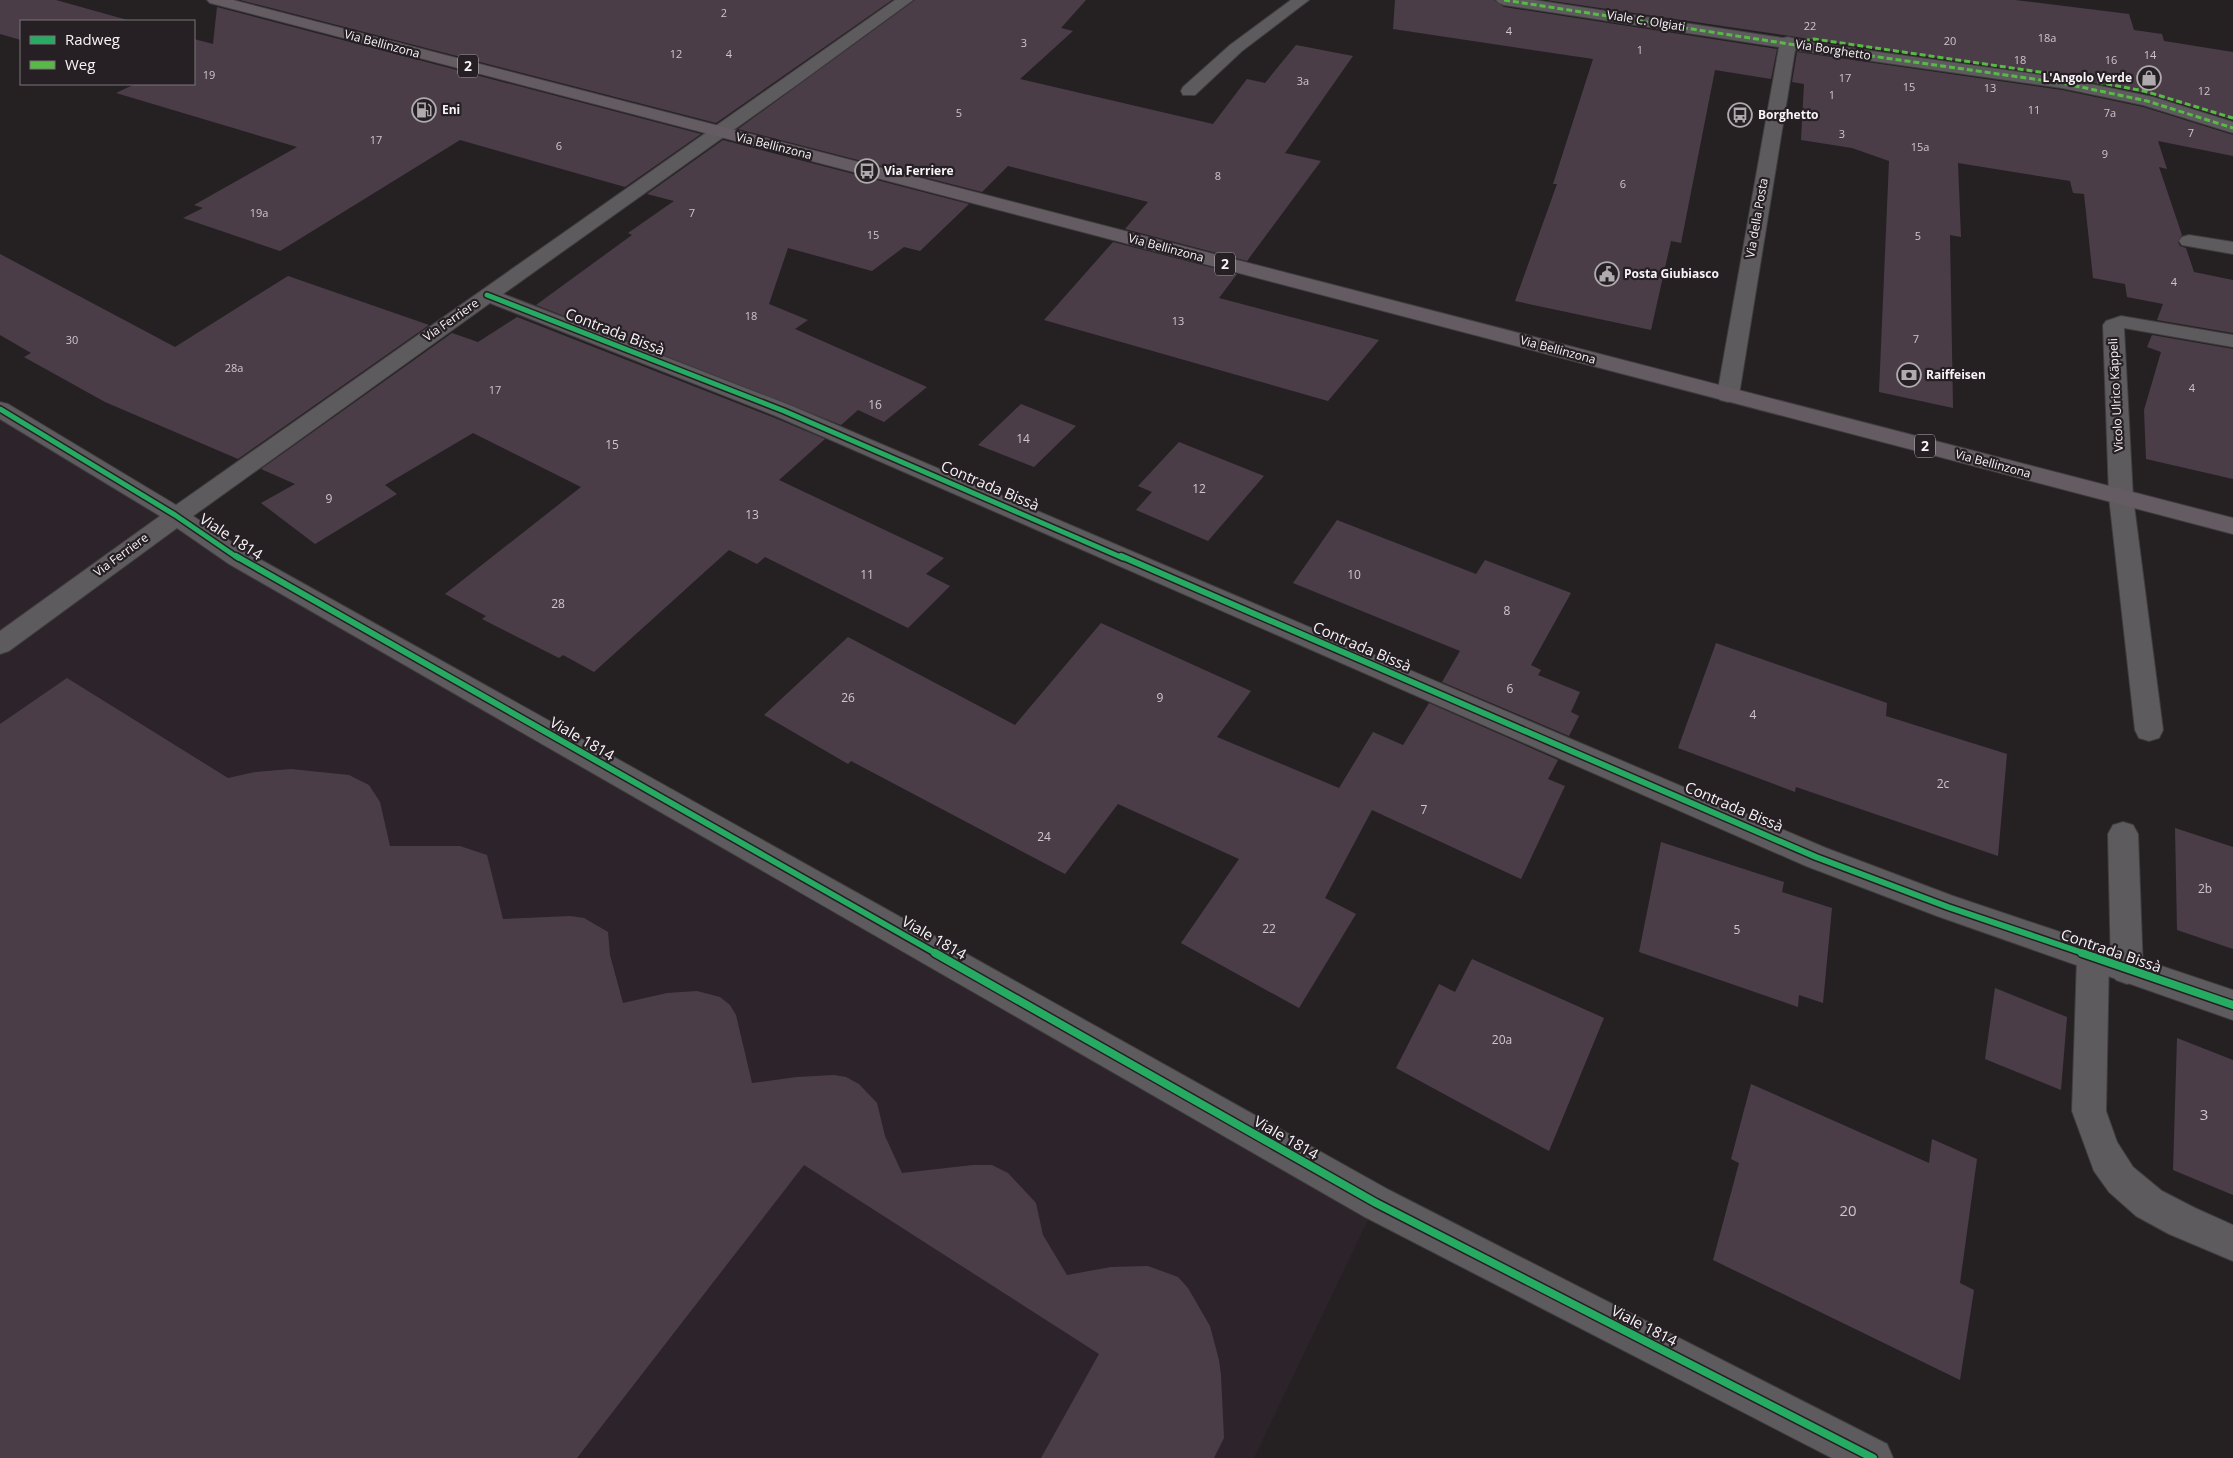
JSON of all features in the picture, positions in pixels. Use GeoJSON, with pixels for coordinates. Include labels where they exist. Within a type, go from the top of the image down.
{"type":"FeatureCollection","features":[{"type":"Feature","properties":{"kind":"main road","name":"Via Bellinzona"},"geometry":{"type":"LineString","coordinates":[[215,0],[2233,526]]}},
{"type":"Feature","properties":{"kind":"street","name":"Via Ferriere"},"geometry":{"type":"LineString","coordinates":[[0,644],[175,515],[721,133],[905,0]]}},
{"type":"Feature","properties":{"kind":"street"},"geometry":{"type":"LineString","coordinates":[[1189,91],[1236,48],[1301,0]]}},
{"type":"Feature","properties":{"kind":"street","name":"Viale C. Olgiati"},"geometry":{"type":"LineString","coordinates":[[1504,0],[1788,42]]}},
{"type":"Feature","properties":{"kind":"street","name":"Via Borghetto"},"geometry":{"type":"LineString","coordinates":[[1788,42],[1814,39],[2060,75],[2144,91],[2233,118]]}},
{"type":"Feature","properties":{"kind":"street","name":"Via Borghetto"},"geometry":{"type":"LineString","coordinates":[[1788,42],[2062,83],[2146,101],[2233,128]]}},
{"type":"Feature","properties":{"kind":"street","name":"Via della Posta"},"geometry":{"type":"LineString","coordinates":[[1728,395],[1734,346],[1788,42]]}},
{"type":"Feature","properties":{"kind":"street"},"geometry":{"type":"LineString","coordinates":[[2189,241],[2233,248]]}},
{"type":"Feature","properties":{"kind":"street","name":"Contrada Bissà"},"geometry":{"type":"LineString","coordinates":[[487,295],[784,411],[1816,857],[1948,907],[2233,1005]]}},
{"type":"Feature","properties":{"kind":"street","name":"Vicolo Ulrico Käppeli"},"geometry":{"type":"LineString","coordinates":[[2121,497],[2113,325],[2129,322],[2233,341]]}},
{"type":"Feature","properties":{"kind":"street","name":"Viale 1814"},"geometry":{"type":"LineString","coordinates":[[0,409],[175,515],[238,558],[1376,1202],[1873,1458]]}},
{"type":"Feature","properties":{"kind":"street"},"geometry":{"type":"LineString","coordinates":[[2121,497],[2150,730]]}},
{"type":"Feature","properties":{"kind":"street"},"geometry":{"type":"LineString","coordinates":[[2123,834],[2127,970]]}},
{"type":"Feature","properties":{"kind":"street"},"geometry":{"type":"LineString","coordinates":[[2093,958],[2089,1111],[2096,1134],[2110,1166],[2132,1191],[2153,1205],[2190,1225],[2233,1242]]}},
{"type":"Feature","properties":{"kind":"shaded area"},"geometry":{"type":"Polygon","coordinates":[[[0,409],[175,515],[1376,1203],[1254,1458],[0,1458],[0,409]]]}},
{"type":"Feature","properties":{"kind":"building"},"geometry":{"type":"Polygon","coordinates":[[[0,0],[56,0],[127,20],[20,20],[20,40],[0,34],[0,0]]]}},
{"type":"Feature","properties":{"kind":"building"},"geometry":{"type":"Polygon","coordinates":[[[240,0],[892,0],[716,123],[240,0]]]}},
{"type":"Feature","properties":{"kind":"building"},"geometry":{"type":"Polygon","coordinates":[[[915,0],[1086,0],[1061,28],[1073,31],[1020,79],[1213,124],[1247,79],[1265,83],[1296,45],[1353,56],[1285,153],[1321,161],[1247,261],[1125,229],[1148,202],[1008,166],[982,192],[738,129],[915,0]]]}},
{"type":"Feature","properties":{"kind":"building"},"geometry":{"type":"Polygon","coordinates":[[[1395,0],[1494,0],[1504,7],[1777,49],[1771,79],[1715,70],[1681,243],[1671,241],[1651,330],[1515,301],[1557,184],[1553,184],[1593,59],[1393,29],[1395,0]]]}},
{"type":"Feature","properties":{"kind":"building"},"geometry":{"type":"Polygon","coordinates":[[[1546,0],[2015,0],[2129,14],[2134,30],[2162,34],[2164,41],[2233,52],[2233,120],[2153,95],[2062,76],[1546,0]]]}},
{"type":"Feature","properties":{"kind":"building"},"geometry":{"type":"Polygon","coordinates":[[[217,7],[701,134],[625,187],[460,140],[280,251],[183,218],[203,208],[194,205],[297,147],[116,93],[133,85],[195,85],[195,39],[213,44],[217,7]]]}},
{"type":"Feature","properties":{"kind":"building"},"geometry":{"type":"Polygon","coordinates":[[[1797,52],[2062,90],[2143,107],[2233,135],[2233,156],[2158,141],[2167,169],[2159,167],[2182,235],[2178,242],[2180,246],[2186,248],[2194,272],[2233,280],[2233,333],[2157,320],[2163,304],[2127,297],[2125,284],[2093,278],[2084,194],[2073,193],[2070,181],[1958,163],[1961,237],[1950,235],[1953,408],[1879,392],[1889,161],[1852,148],[1801,140],[1804,84],[1792,82],[1797,52]]]}},
{"type":"Feature","properties":{"kind":"building"},"geometry":{"type":"Polygon","coordinates":[[[723,140],[969,204],[920,251],[904,247],[872,271],[788,248],[769,304],[808,320],[795,329],[927,387],[884,422],[858,410],[841,425],[536,305],[632,235],[628,233],[674,201],[647,194],[723,140]]]}},
{"type":"Feature","properties":{"kind":"building"},"geometry":{"type":"Polygon","coordinates":[[[1113,242],[1237,274],[1219,298],[1379,340],[1328,401],[1044,320],[1113,242]]]}},
{"type":"Feature","properties":{"kind":"building"},"geometry":{"type":"Polygon","coordinates":[[[0,254],[175,347],[288,276],[429,325],[238,459],[105,402],[24,357],[31,353],[0,335],[0,254]]]}},
{"type":"Feature","properties":{"kind":"building"},"geometry":{"type":"Polygon","coordinates":[[[517,317],[825,439],[779,480],[944,558],[926,574],[950,586],[908,628],[765,557],[757,564],[729,550],[594,672],[563,655],[559,658],[482,619],[486,616],[445,594],[581,487],[473,433],[385,485],[397,494],[315,544],[261,503],[295,484],[261,469],[452,333],[478,342],[517,317]]]}},
{"type":"Feature","properties":{"kind":"building"},"geometry":{"type":"Polygon","coordinates":[[[2152,335],[2233,349],[2233,479],[2146,459],[2144,410],[2161,352],[2147,347],[2152,335]]]}},
{"type":"Feature","properties":{"kind":"building"},"geometry":{"type":"Polygon","coordinates":[[[1021,404],[1076,426],[1034,467],[978,445],[1021,404]]]}},
{"type":"Feature","properties":{"kind":"building"},"geometry":{"type":"Polygon","coordinates":[[[1179,442],[1264,476],[1208,541],[1136,510],[1152,492],[1138,486],[1179,442]]]}},
{"type":"Feature","properties":{"kind":"building"},"geometry":{"type":"Polygon","coordinates":[[[1337,520],[1476,574],[1485,560],[1571,593],[1531,665],[1541,670],[1538,675],[1580,692],[1571,712],[1579,716],[1569,736],[1442,682],[1460,651],[1293,583],[1337,520]]]}},
{"type":"Feature","properties":{"kind":"building"},"geometry":{"type":"Polygon","coordinates":[[[1101,623],[1251,691],[1217,737],[1339,788],[1373,732],[1403,745],[1429,703],[1558,760],[1548,779],[1565,786],[1521,879],[1372,810],[1325,898],[1356,914],[1299,1008],[1181,943],[1239,859],[1118,804],[1065,874],[851,761],[848,764],[764,715],[848,637],[1015,725],[1101,623]]]}},
{"type":"Feature","properties":{"kind":"building"},"geometry":{"type":"Polygon","coordinates":[[[1716,643],[1887,703],[1886,716],[2007,754],[1998,856],[1796,787],[1795,792],[1678,748],[1716,643]]]}},
{"type":"Feature","properties":{"kind":"building"},"geometry":{"type":"Polygon","coordinates":[[[67,678],[228,778],[255,772],[291,769],[349,775],[369,785],[380,802],[390,846],[460,846],[487,855],[503,919],[570,916],[584,918],[608,932],[610,955],[623,1003],[667,993],[697,991],[720,997],[730,1005],[736,1015],[752,1083],[797,1077],[834,1075],[846,1077],[859,1084],[877,1103],[885,1136],[902,1173],[973,1165],[992,1165],[1008,1173],[1036,1203],[1043,1235],[1067,1275],[1111,1267],[1148,1266],[1178,1277],[1188,1288],[1210,1326],[1219,1360],[1224,1438],[1214,1458],[1041,1458],[1099,1354],[804,1165],[577,1458],[0,1458],[0,724],[67,678]]]}},
{"type":"Feature","properties":{"kind":"building"},"geometry":{"type":"Polygon","coordinates":[[[2175,828],[2233,847],[2233,949],[2177,930],[2175,828]]]}},
{"type":"Feature","properties":{"kind":"building"},"geometry":{"type":"Polygon","coordinates":[[[1661,842],[1784,882],[1782,892],[1832,908],[1823,1003],[1799,995],[1798,1007],[1639,952],[1661,842]]]}},
{"type":"Feature","properties":{"kind":"building"},"geometry":{"type":"Polygon","coordinates":[[[1472,959],[1604,1018],[1549,1151],[1396,1068],[1439,984],[1455,992],[1472,959]]]}},
{"type":"Feature","properties":{"kind":"building"},"geometry":{"type":"Polygon","coordinates":[[[1995,988],[2067,1017],[2061,1090],[1985,1059],[1995,988]]]}},
{"type":"Feature","properties":{"kind":"building"},"geometry":{"type":"Polygon","coordinates":[[[2177,1038],[2233,1060],[2233,1195],[2173,1170],[2177,1038]]]}},
{"type":"Feature","properties":{"kind":"building"},"geometry":{"type":"Polygon","coordinates":[[[1751,1084],[1929,1163],[1932,1139],[1977,1159],[1960,1283],[1974,1290],[1960,1380],[1713,1260],[1739,1163],[1731,1159],[1751,1084]]]}},
{"type":"Feature","properties":{"kind":"marked path"},"geometry":{"type":"LineString","coordinates":[[1504,0],[1815,48],[2062,83],[2147,101],[2233,128]]}},
{"type":"Feature","properties":{"kind":"marked path"},"geometry":{"type":"LineString","coordinates":[[1795,42],[1814,39],[2060,75],[2144,91],[2233,118]]}},
{"type":"Feature","properties":{"kind":"cycle path"},"geometry":{"type":"LineString","coordinates":[[487,295],[784,411],[1816,857],[1948,907],[2233,1005]]}},
{"type":"Feature","properties":{"kind":"cycle path"},"geometry":{"type":"LineString","coordinates":[[0,409],[175,515],[238,558],[1376,1203],[1873,1458]]}},
{"type":"Feature","properties":{"kind":"place","name":"L'Angolo Verde"},"geometry":{"type":"Point","coordinates":[2149,78]}},
{"type":"Feature","properties":{"kind":"place","name":"Eni"},"geometry":{"type":"Point","coordinates":[424,110]}},
{"type":"Feature","properties":{"kind":"place","name":"Borghetto"},"geometry":{"type":"Point","coordinates":[1740,115]}},
{"type":"Feature","properties":{"kind":"place","name":"Via Ferriere"},"geometry":{"type":"Point","coordinates":[867,171]}},
{"type":"Feature","properties":{"kind":"place","name":"Posta Giubiasco"},"geometry":{"type":"Point","coordinates":[1607,274]}},
{"type":"Feature","properties":{"kind":"place","name":"Raiffeisen"},"geometry":{"type":"Point","coordinates":[1909,375]}}]}
